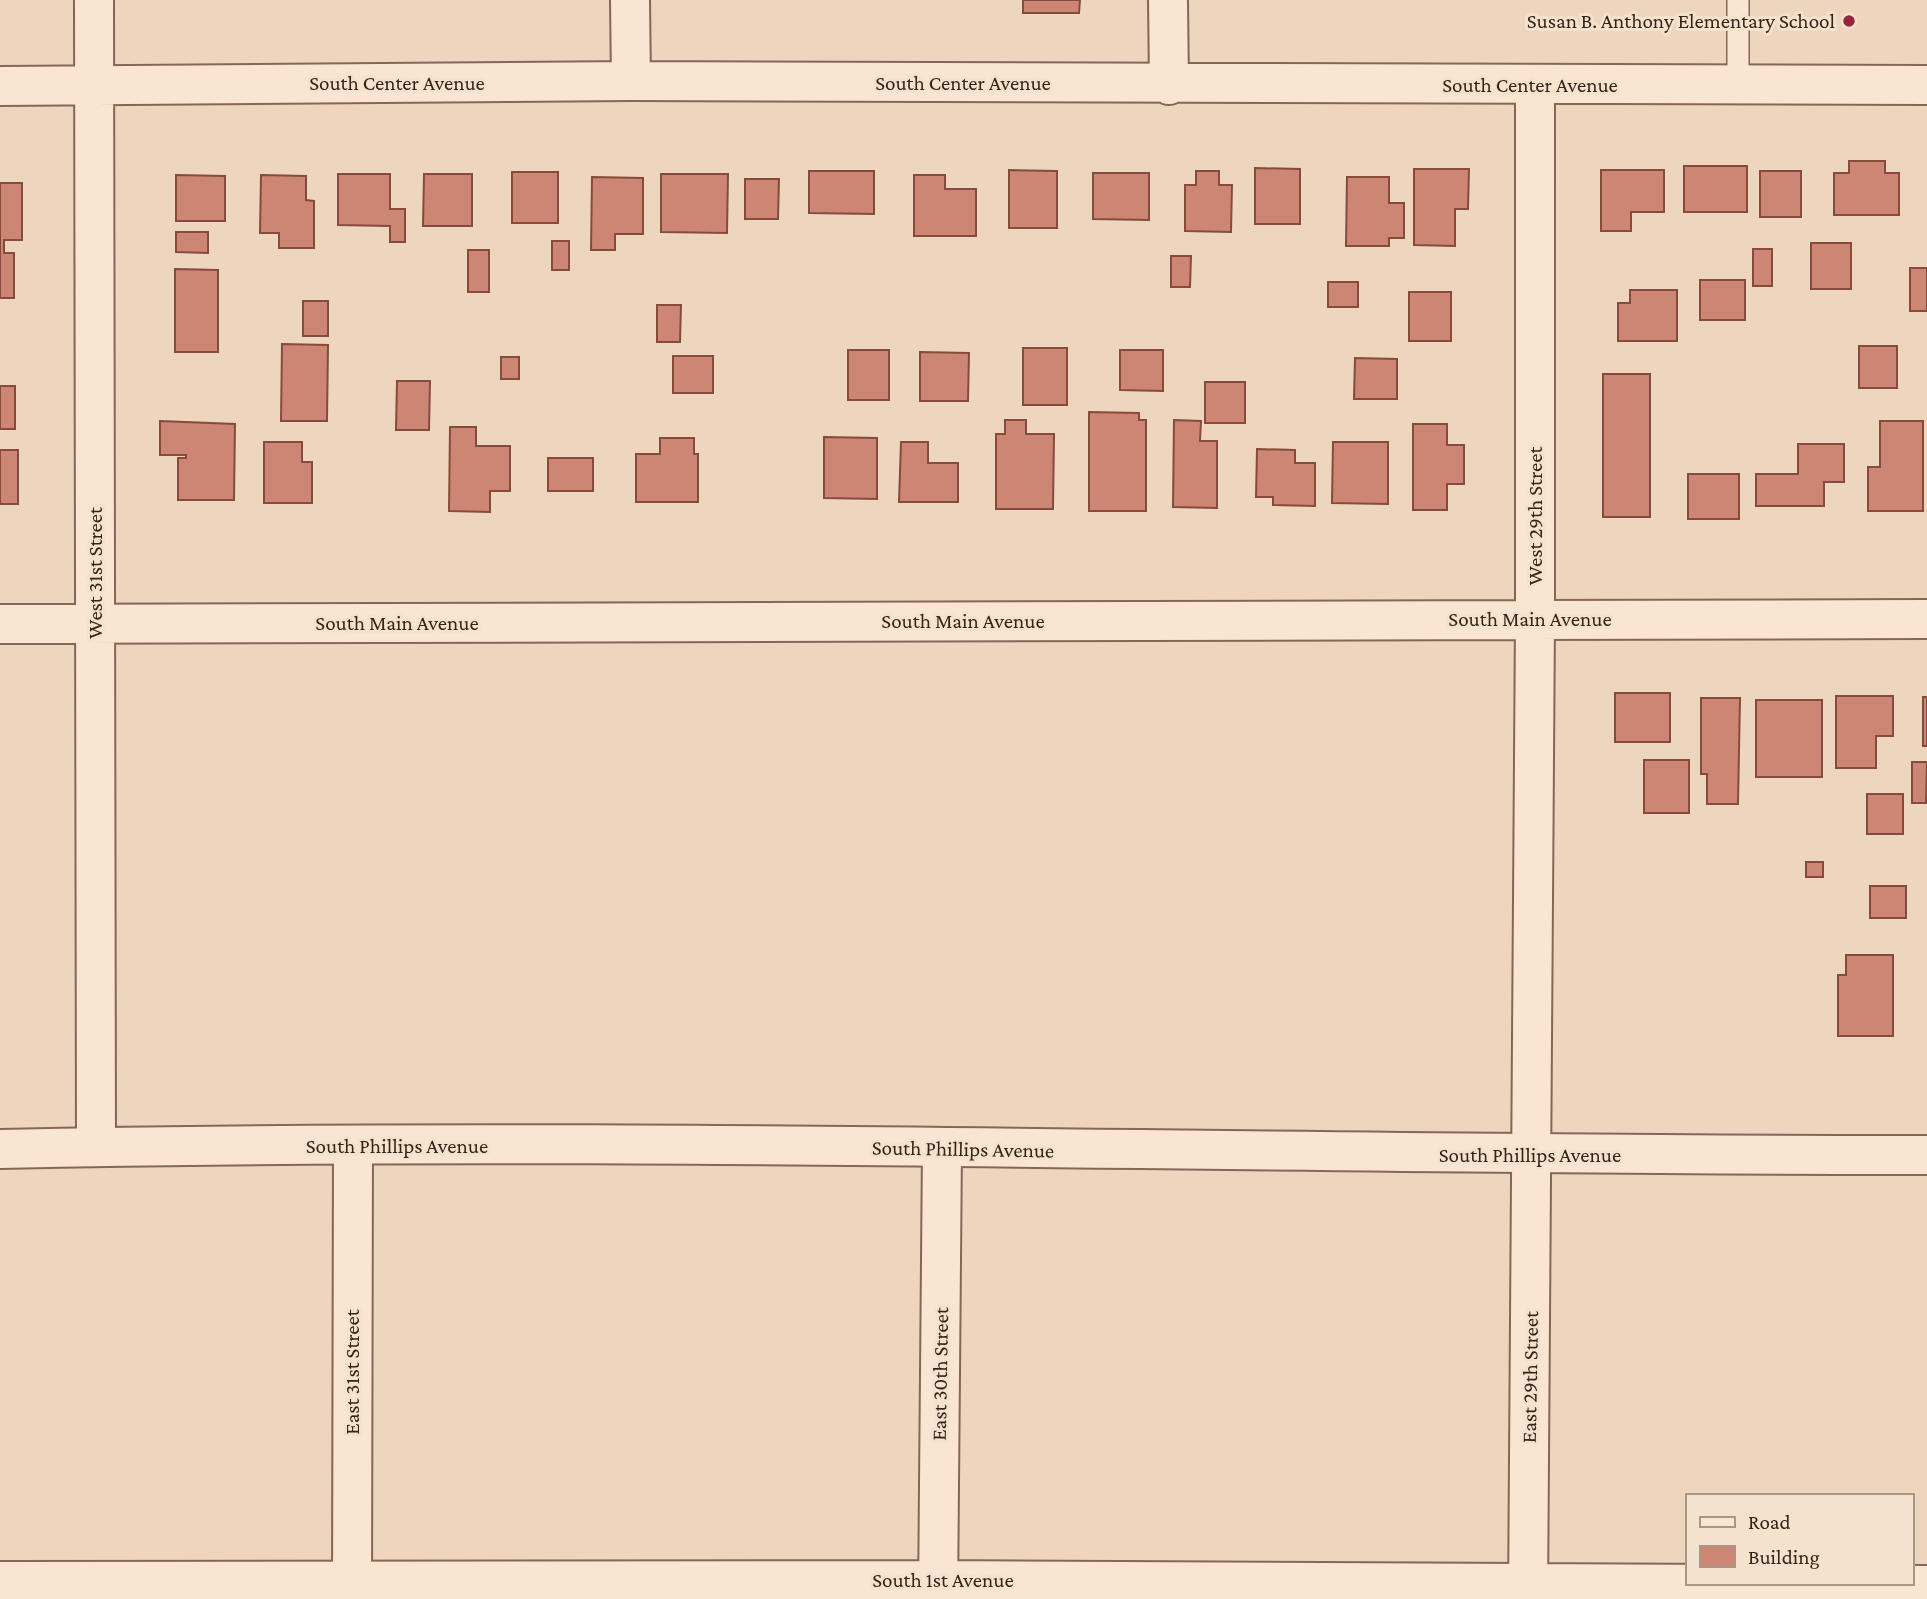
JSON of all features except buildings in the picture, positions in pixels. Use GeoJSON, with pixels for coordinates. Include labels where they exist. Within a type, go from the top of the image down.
{"type":"FeatureCollection","features":[{"type":"Feature","properties":{"kind":"street","name":"West 31st Street"},"geometry":{"type":"LineString","coordinates":[[94,0],[96,1147]]}},
{"type":"Feature","properties":{"kind":"street"},"geometry":{"type":"LineString","coordinates":[[630,0],[631,81]]}},
{"type":"Feature","properties":{"kind":"street"},"geometry":{"type":"LineString","coordinates":[[1168,0],[1169,85]]}},
{"type":"Feature","properties":{"kind":"street","name":"South Center Avenue"},"geometry":{"type":"LineString","coordinates":[[0,86],[631,81],[1169,85],[1927,85]]}},
{"type":"Feature","properties":{"kind":"street","name":"West 29th Street"},"geometry":{"type":"LineString","coordinates":[[1532,1156],[1535,85]]}},
{"type":"Feature","properties":{"kind":"street","name":"South Main Avenue"},"geometry":{"type":"LineString","coordinates":[[0,624],[1927,619]]}},
{"type":"Feature","properties":{"kind":"street","name":"South Phillips Avenue"},"geometry":{"type":"LineString","coordinates":[[0,1149],[353,1145],[1532,1156],[1927,1155]]}},
{"type":"Feature","properties":{"kind":"street","name":"East 31st Street"},"geometry":{"type":"LineString","coordinates":[[352,1590],[353,1145]]}},
{"type":"Feature","properties":{"kind":"street","name":"East 30th Street"},"geometry":{"type":"LineString","coordinates":[[938,1590],[942,1149]]}},
{"type":"Feature","properties":{"kind":"street","name":"East 29th Street"},"geometry":{"type":"LineString","coordinates":[[1528,1592],[1532,1156]]}},
{"type":"Feature","properties":{"kind":"street","name":"South 1st Avenue"},"geometry":{"type":"LineString","coordinates":[[0,1581],[352,1590],[1528,1592],[1927,1585]]}},
{"type":"Feature","properties":{"kind":"lane"},"geometry":{"type":"LineString","coordinates":[[1738,0],[1738,85]]}},
{"type":"Feature","properties":{"kind":"place","name":"Susan B. Anthony Elementary School"},"geometry":{"type":"Point","coordinates":[1849,21]}}]}
